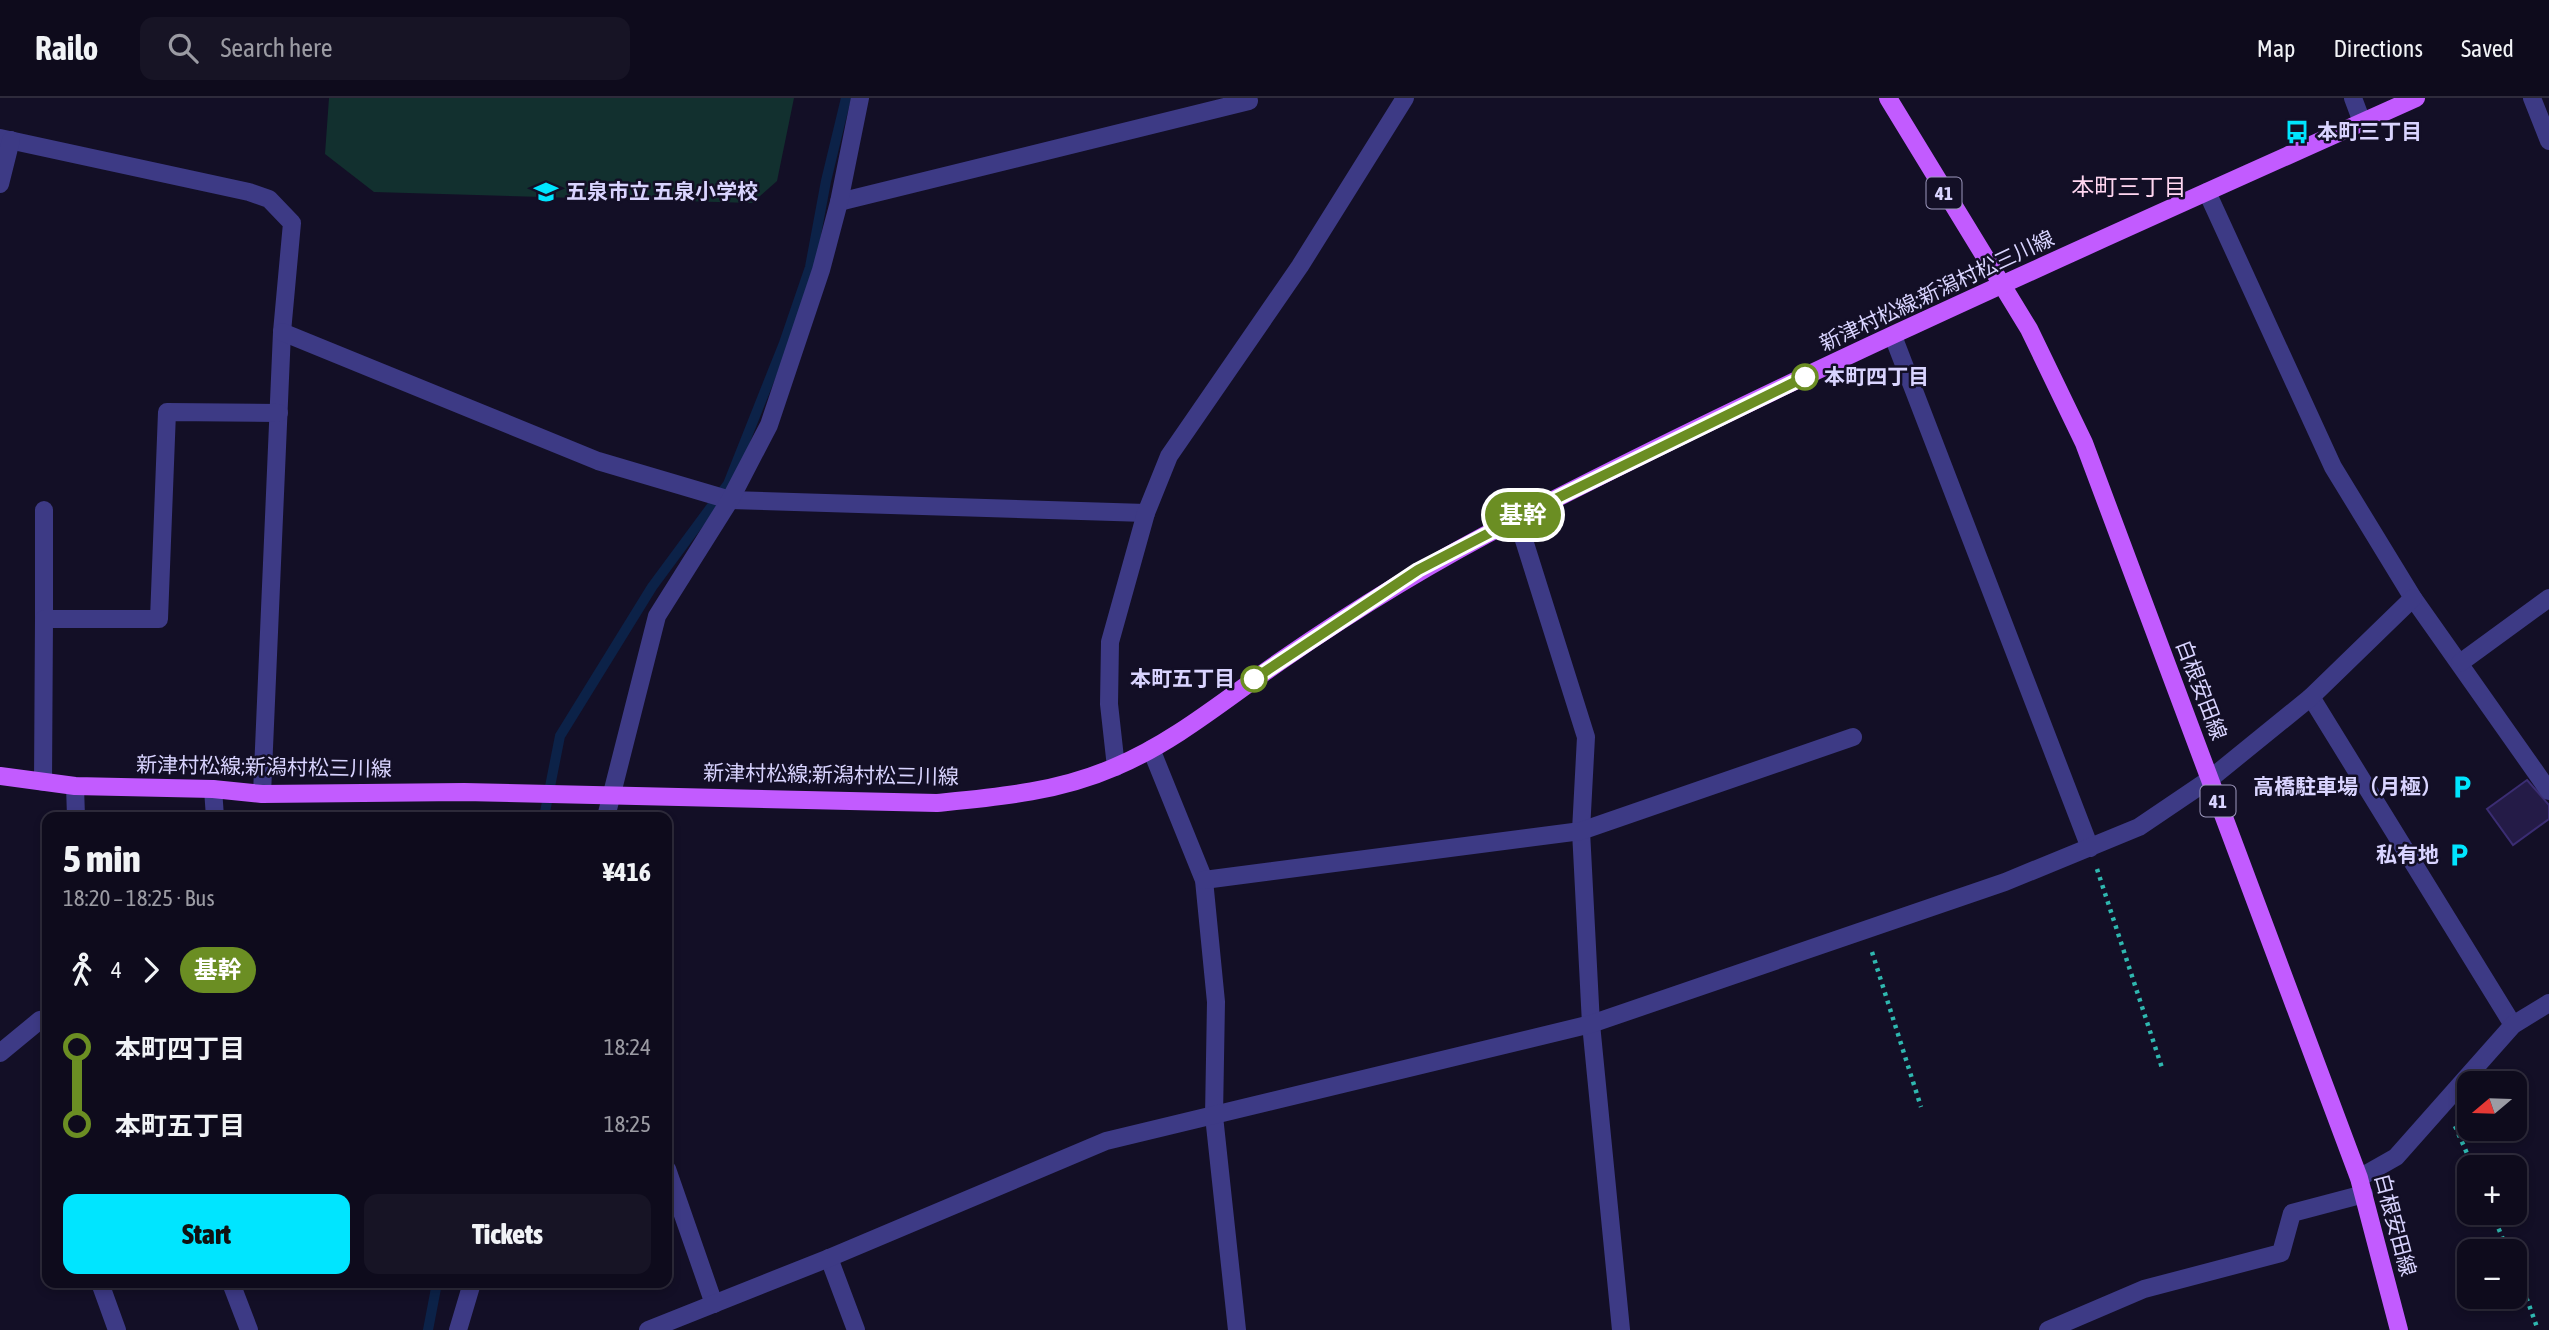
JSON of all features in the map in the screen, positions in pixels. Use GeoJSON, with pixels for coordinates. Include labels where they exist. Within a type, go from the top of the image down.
{"type":"FeatureCollection","features":[{"type":"Feature","properties":{"kind":"main road","name":"白根安田線"},"geometry":{"type":"LineString","coordinates":[[1888,98],[2029,330],[2084,443],[2362,1186],[2399,1330]]}},
{"type":"Feature","properties":{"kind":"main road","name":"新津村松線;新潟村松三川線"},"geometry":{"type":"LineString","coordinates":[[0,776],[75,786],[213,789],[262,794],[613,794],[937,803],[1019,794],[1073,783],[1116,767],[1151,749],[1418,570],[1517,518],[1739,408],[1893,336],[2416,98]]}},
{"type":"Feature","properties":{"kind":"street"},"geometry":{"type":"LineString","coordinates":[[608,812],[657,616],[730,500],[769,425],[821,270],[839,202],[860,98]]}},
{"type":"Feature","properties":{"kind":"street"},"geometry":{"type":"LineString","coordinates":[[839,202],[1249,101],[1248,98]]}},
{"type":"Feature","properties":{"kind":"street"},"geometry":{"type":"LineString","coordinates":[[1116,767],[1109,704],[1110,642],[1146,513],[1169,456],[1300,266],[1405,98]]}},
{"type":"Feature","properties":{"kind":"street"},"geometry":{"type":"LineString","coordinates":[[2353,98],[2362,122]]}},
{"type":"Feature","properties":{"kind":"street"},"geometry":{"type":"LineString","coordinates":[[2532,98],[2549,141]]}},
{"type":"Feature","properties":{"kind":"street"},"geometry":{"type":"LineString","coordinates":[[0,184],[6,139],[248,192],[269,199],[292,223],[282,332],[262,794]]}},
{"type":"Feature","properties":{"kind":"street"},"geometry":{"type":"LineString","coordinates":[[2207,192],[2333,467],[2413,598],[2549,791]]}},
{"type":"Feature","properties":{"kind":"street"},"geometry":{"type":"LineString","coordinates":[[282,332],[598,461],[730,500],[1146,513]]}},
{"type":"Feature","properties":{"kind":"street"},"geometry":{"type":"LineString","coordinates":[[1893,336],[2090,848]]}},
{"type":"Feature","properties":{"kind":"street"},"geometry":{"type":"LineString","coordinates":[[44,619],[159,619],[167,412],[279,414]]}},
{"type":"Feature","properties":{"kind":"street"},"geometry":{"type":"LineString","coordinates":[[43,782],[44,510]]}},
{"type":"Feature","properties":{"kind":"street"},"geometry":{"type":"LineString","coordinates":[[1517,518],[1586,737],[1581,831],[1591,1024],[1621,1330]]}},
{"type":"Feature","properties":{"kind":"street"},"geometry":{"type":"LineString","coordinates":[[648,1330],[829,1258],[1105,1141],[1591,1024],[2005,882],[2139,828],[2210,779],[2311,697],[2413,598]]}},
{"type":"Feature","properties":{"kind":"street"},"geometry":{"type":"LineString","coordinates":[[2460,663],[2549,598]]}},
{"type":"Feature","properties":{"kind":"street"},"geometry":{"type":"LineString","coordinates":[[2311,697],[2513,1026]]}},
{"type":"Feature","properties":{"kind":"street"},"geometry":{"type":"LineString","coordinates":[[1204,880],[1581,831],[1853,737]]}},
{"type":"Feature","properties":{"kind":"street"},"geometry":{"type":"LineString","coordinates":[[1151,749],[1204,880],[1216,1002],[1214,1116],[1237,1330]]}},
{"type":"Feature","properties":{"kind":"street"},"geometry":{"type":"LineString","coordinates":[[75,786],[76,812]]}},
{"type":"Feature","properties":{"kind":"street"},"geometry":{"type":"LineString","coordinates":[[213,789],[215,812]]}},
{"type":"Feature","properties":{"kind":"street"},"geometry":{"type":"LineString","coordinates":[[2048,1330],[2144,1289],[2281,1253],[2292,1213],[2362,1186],[2396,1157],[2513,1026],[2549,1003]]}},
{"type":"Feature","properties":{"kind":"street"},"geometry":{"type":"LineString","coordinates":[[0,1053],[42,1020]]}},
{"type":"Feature","properties":{"kind":"street"},"geometry":{"type":"LineString","coordinates":[[672,1183],[714,1304]]}},
{"type":"Feature","properties":{"kind":"street"},"geometry":{"type":"LineString","coordinates":[[829,1258],[856,1330]]}},
{"type":"Feature","properties":{"kind":"street"},"geometry":{"type":"LineString","coordinates":[[102,1288],[117,1330]]}},
{"type":"Feature","properties":{"kind":"street"},"geometry":{"type":"LineString","coordinates":[[233,1288],[249,1330]]}},
{"type":"Feature","properties":{"kind":"street"},"geometry":{"type":"LineString","coordinates":[[458,1330],[471,1288]]}},
{"type":"Feature","properties":{"kind":"path"},"geometry":{"type":"LineString","coordinates":[[2090,848],[2163,1071]]}},
{"type":"Feature","properties":{"kind":"path"},"geometry":{"type":"LineString","coordinates":[[1866,931],[1921,1107]]}},
{"type":"Feature","properties":{"kind":"path"},"geometry":{"type":"LineString","coordinates":[[2445,1102],[2468,1155]]}},
{"type":"Feature","properties":{"kind":"path"},"geometry":{"type":"LineString","coordinates":[[2527,1299],[2538,1330]]}},
{"type":"Feature","properties":{"kind":"green space"},"geometry":{"type":"Polygon","coordinates":[[[329,98],[794,98],[777,181],[752,203],[374,192],[325,154],[329,98]]]}},
{"type":"Feature","properties":{"kind":"building"},"geometry":{"type":"Polygon","coordinates":[[[2527,780],[2549,805],[2549,819],[2513,845],[2487,809],[2527,780]]]}},
{"type":"Feature","properties":{"kind":"waterway"},"geometry":{"type":"LineString","coordinates":[[545,812],[560,736],[652,587],[728,484],[784,343],[810,267],[826,181],[846,98]]}},
{"type":"Feature","properties":{"kind":"waterway"},"geometry":{"type":"LineString","coordinates":[[428,1330],[436,1288]]}},
{"type":"Feature","properties":{"kind":"bus line","name":"基幹"},"geometry":{"type":"LineString","coordinates":[[1254,679],[1418,570],[1541,506],[1805,377]]}},
{"type":"Feature","properties":{"kind":"place","name":"本町三丁目"},"geometry":{"type":"Point","coordinates":[2297,132]}},
{"type":"Feature","properties":{"kind":"place","name":"五泉市立 五泉小学校"},"geometry":{"type":"Point","coordinates":[546,192]}},
{"type":"Feature","properties":{"kind":"place","name":"本町四丁目"},"geometry":{"type":"Point","coordinates":[1805,377]}},
{"type":"Feature","properties":{"kind":"place","name":"本町五丁目"},"geometry":{"type":"Point","coordinates":[1254,679]}},
{"type":"Feature","properties":{"kind":"place","name":"高橋駐車場（月極）"},"geometry":{"type":"Point","coordinates":[2462,787]}},
{"type":"Feature","properties":{"kind":"place","name":"私有地"},"geometry":{"type":"Point","coordinates":[2459,855]}},
{"type":"Feature","properties":{"kind":"district","name":"本町三丁目"},"geometry":{"type":"Point","coordinates":[2129,187]}}]}
